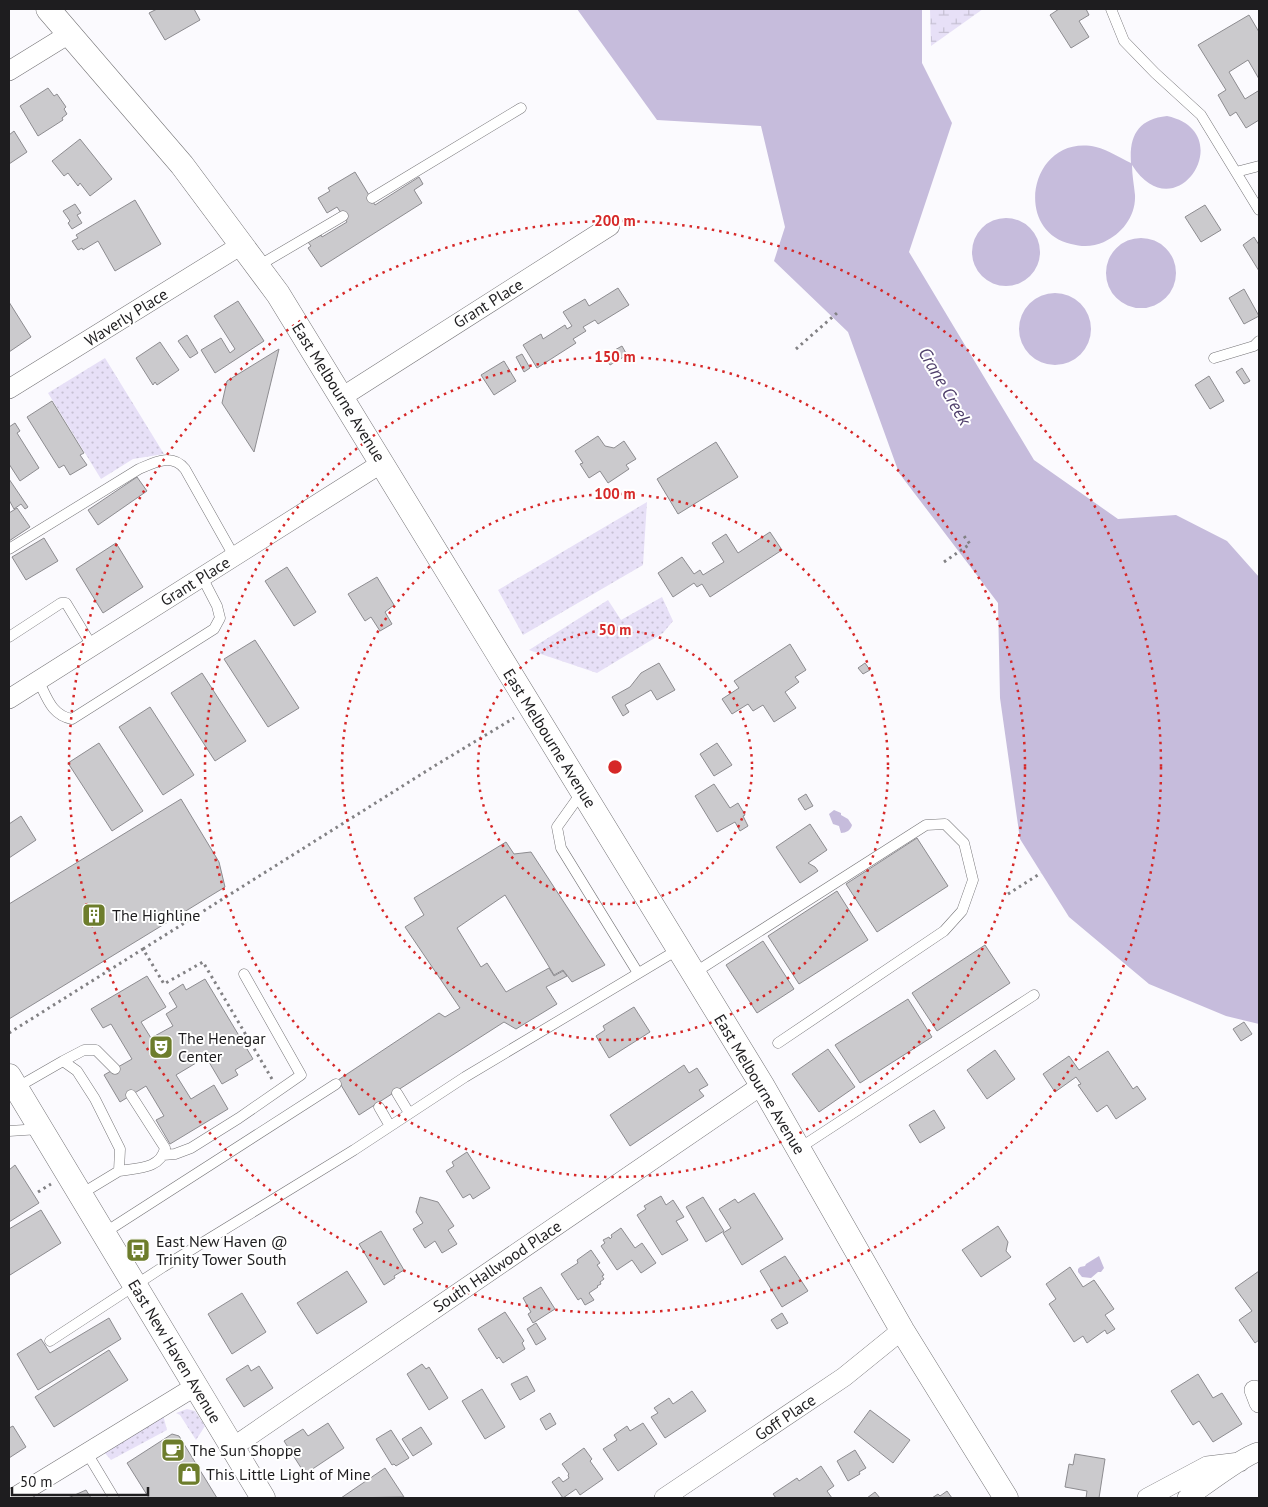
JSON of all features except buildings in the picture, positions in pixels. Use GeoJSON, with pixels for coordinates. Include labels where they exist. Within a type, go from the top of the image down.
{"type":"FeatureCollection","features":[{"type":"Feature","properties":{"kind":"street","name":"East Melbourne Avenue"},"geometry":{"type":"LineString","coordinates":[[48,9],[182,165],[278,294],[762,1085],[902,1330],[1006,1498]]}},
{"type":"Feature","properties":{"kind":"street"},"geometry":{"type":"LineString","coordinates":[[9,71],[69,34]]}},
{"type":"Feature","properties":{"kind":"street","name":"Grant Place"},"geometry":{"type":"LineString","coordinates":[[342,397],[610,226]]}},
{"type":"Feature","properties":{"kind":"street","name":"Waverly Place"},"geometry":{"type":"LineString","coordinates":[[9,389],[242,244]]}},
{"type":"Feature","properties":{"kind":"street","name":"Grant Place"},"geometry":{"type":"LineString","coordinates":[[9,699],[382,463]]}},
{"type":"Feature","properties":{"kind":"street","name":"East New Haven Avenue"},"geometry":{"type":"LineString","coordinates":[[12,1082],[263,1498]]}},
{"type":"Feature","properties":{"kind":"street","name":"South Hallwood Place"},"geometry":{"type":"LineString","coordinates":[[233,1447],[762,1085]]}},
{"type":"Feature","properties":{"kind":"street","name":"Goff Place"},"geometry":{"type":"LineString","coordinates":[[664,1498],[844,1377],[902,1330]]}},
{"type":"Feature","properties":{"kind":"street"},"geometry":{"type":"LineString","coordinates":[[13,1498],[196,1386]]}},
{"type":"Feature","properties":{"kind":"street"},"geometry":{"type":"LineString","coordinates":[[1187,1498],[1240,1462],[1259,1452]]}},
{"type":"Feature","properties":{"kind":"street"},"geometry":{"type":"LineString","coordinates":[[1147,1498],[1207,1466],[1240,1462]]}},
{"type":"Feature","properties":{"kind":"lane"},"geometry":{"type":"LineString","coordinates":[[1111,9],[1124,41],[1155,73],[1201,115],[1259,210]]}},
{"type":"Feature","properties":{"kind":"lane"},"geometry":{"type":"LineString","coordinates":[[372,198],[521,108]]}},
{"type":"Feature","properties":{"kind":"lane"},"geometry":{"type":"LineString","coordinates":[[1236,172],[1259,166]]}},
{"type":"Feature","properties":{"kind":"lane"},"geometry":{"type":"LineString","coordinates":[[258,266],[343,216]]}},
{"type":"Feature","properties":{"kind":"lane"},"geometry":{"type":"LineString","coordinates":[[1214,358],[1258,346]]}},
{"type":"Feature","properties":{"kind":"lane"},"geometry":{"type":"LineString","coordinates":[[9,550],[138,469],[162,459],[171,460],[180,464],[185,469],[234,556]]}},
{"type":"Feature","properties":{"kind":"lane"},"geometry":{"type":"LineString","coordinates":[[38,680],[52,708],[61,717],[72,719],[214,629],[220,618],[202,577]]}},
{"type":"Feature","properties":{"kind":"lane"},"geometry":{"type":"LineString","coordinates":[[9,637],[61,603],[66,604],[92,646]]}},
{"type":"Feature","properties":{"kind":"lane"},"geometry":{"type":"LineString","coordinates":[[582,791],[557,827],[561,848],[638,973]]}},
{"type":"Feature","properties":{"kind":"lane"},"geometry":{"type":"LineString","coordinates":[[694,973],[926,825],[945,824],[964,843],[973,880],[962,911],[944,931],[778,1043]]}},
{"type":"Feature","properties":{"kind":"lane"},"geometry":{"type":"LineString","coordinates":[[50,1341],[465,1077],[679,949]]}},
{"type":"Feature","properties":{"kind":"lane"},"geometry":{"type":"LineString","coordinates":[[163,1156],[191,1148],[239,1118],[301,1075],[244,974]]}},
{"type":"Feature","properties":{"kind":"lane"},"geometry":{"type":"LineString","coordinates":[[798,1149],[1034,995]]}},
{"type":"Feature","properties":{"kind":"lane"},"geometry":{"type":"LineString","coordinates":[[12,1082],[63,1061],[84,1050],[96,1050],[115,1069]]}},
{"type":"Feature","properties":{"kind":"lane"},"geometry":{"type":"LineString","coordinates":[[63,1061],[77,1071],[95,1099],[120,1149],[119,1171]]}},
{"type":"Feature","properties":{"kind":"lane"},"geometry":{"type":"LineString","coordinates":[[104,1233],[336,1084]]}},
{"type":"Feature","properties":{"kind":"lane"},"geometry":{"type":"LineString","coordinates":[[397,1093],[409,1114]]}},
{"type":"Feature","properties":{"kind":"lane"},"geometry":{"type":"LineString","coordinates":[[81,1194],[119,1171],[155,1164],[163,1156],[165,1148],[132,1095]]}},
{"type":"Feature","properties":{"kind":"lane"},"geometry":{"type":"LineString","coordinates":[[379,1107],[390,1126]]}},
{"type":"Feature","properties":{"kind":"lane"},"geometry":{"type":"LineString","coordinates":[[9,1131],[42,1129]]}},
{"type":"Feature","properties":{"kind":"lane"},"geometry":{"type":"LineString","coordinates":[[87,1453],[114,1498]]}},
{"type":"Feature","properties":{"kind":"path"},"geometry":{"type":"LineString","coordinates":[[796,349],[838,313]]}},
{"type":"Feature","properties":{"kind":"path"},"geometry":{"type":"LineString","coordinates":[[944,562],[970,544],[964,536]]}},
{"type":"Feature","properties":{"kind":"path"},"geometry":{"type":"LineString","coordinates":[[9,1033],[436,764],[514,718]]}},
{"type":"Feature","properties":{"kind":"path"},"geometry":{"type":"LineString","coordinates":[[1008,894],[1041,873]]}},
{"type":"Feature","properties":{"kind":"path"},"geometry":{"type":"LineString","coordinates":[[144,949],[164,984],[202,962],[279,1090]]}},
{"type":"Feature","properties":{"kind":"green space"},"geometry":{"type":"Polygon","coordinates":[[[930,9],[983,9],[931,46],[930,9]]]}},
{"type":"Feature","properties":{"kind":"green space"},"geometry":{"type":"Polygon","coordinates":[[[105,358],[164,454],[133,459],[101,479],[48,393],[105,358]]]}},
{"type":"Feature","properties":{"kind":"green space"},"geometry":{"type":"Polygon","coordinates":[[[647,502],[643,565],[523,635],[498,590],[647,502]]]}},
{"type":"Feature","properties":{"kind":"green space"},"geometry":{"type":"Polygon","coordinates":[[[662,597],[673,621],[663,633],[597,673],[529,650],[608,600],[621,620],[662,597]]]}},
{"type":"Feature","properties":{"kind":"green space"},"geometry":{"type":"Polygon","coordinates":[[[187,1409],[195,1411],[205,1426],[196,1440],[180,1415],[176,1413],[187,1409]]]}},
{"type":"Feature","properties":{"kind":"green space"},"geometry":{"type":"Polygon","coordinates":[[[163,1415],[167,1430],[111,1460],[104,1452],[163,1415]]]}},
{"type":"Feature","properties":{"kind":"water","name":"Crane Creek"},"geometry":{"type":"Polygon","coordinates":[[[577,9],[922,9],[922,63],[952,123],[909,252],[1034,460],[1118,519],[1176,515],[1227,541],[1259,577],[1259,1024],[1226,1016],[1149,984],[1069,917],[1020,839],[1000,698],[998,603],[899,473],[848,332],[774,261],[785,227],[761,126],[657,120],[577,9]]]}},
{"type":"Feature","properties":{"kind":"water"},"geometry":{"type":"Polygon","coordinates":[[[1167,116],[1189,126],[1199,140],[1200,157],[1194,172],[1182,184],[1166,189],[1149,183],[1132,165],[1135,203],[1127,223],[1117,234],[1104,242],[1088,246],[1071,244],[1052,235],[1040,221],[1035,203],[1037,185],[1044,168],[1056,154],[1074,147],[1096,147],[1131,163],[1132,145],[1137,130],[1149,121],[1167,116]]]}},
{"type":"Feature","properties":{"kind":"water"},"geometry":{"type":"Polygon","coordinates":[[[1006,218],[1019,221],[1030,228],[1037,239],[1040,252],[1037,265],[1030,276],[1019,283],[1006,286],[993,283],[982,276],[975,265],[972,252],[975,239],[982,228],[993,221],[1006,218]]]}},
{"type":"Feature","properties":{"kind":"water"},"geometry":{"type":"Polygon","coordinates":[[[1134,238],[1148,238],[1161,244],[1170,253],[1176,266],[1174,286],[1166,298],[1148,308],[1134,308],[1121,302],[1112,293],[1106,280],[1106,266],[1112,253],[1121,244],[1134,238]]]}},
{"type":"Feature","properties":{"kind":"water"},"geometry":{"type":"Polygon","coordinates":[[[1062,293],[1081,303],[1089,315],[1091,329],[1089,343],[1081,355],[1069,363],[1048,365],[1029,355],[1021,343],[1019,322],[1029,303],[1041,295],[1062,293]]]}},
{"type":"Feature","properties":{"kind":"water"},"geometry":{"type":"Polygon","coordinates":[[[834,810],[841,813],[852,825],[848,831],[841,833],[839,826],[833,824],[829,814],[834,810]]]}},
{"type":"Feature","properties":{"kind":"water"},"geometry":{"type":"Polygon","coordinates":[[[1099,1256],[1104,1268],[1101,1272],[1098,1272],[1091,1278],[1082,1277],[1078,1269],[1099,1256]]]}},
{"type":"Feature","properties":{"kind":"place","name":"The Highline"},"geometry":{"type":"Point","coordinates":[94,915]}},
{"type":"Feature","properties":{"kind":"place","name":"The Henegar Center"},"geometry":{"type":"Point","coordinates":[161,1047]}},
{"type":"Feature","properties":{"kind":"place","name":"East New Haven @ Trinity Tower South"},"geometry":{"type":"Point","coordinates":[138,1250]}},
{"type":"Feature","properties":{"kind":"place","name":"The Sun Shoppe"},"geometry":{"type":"Point","coordinates":[173,1450]}},
{"type":"Feature","properties":{"kind":"place","name":"This Little Light of Mine"},"geometry":{"type":"Point","coordinates":[189,1474]}}]}
